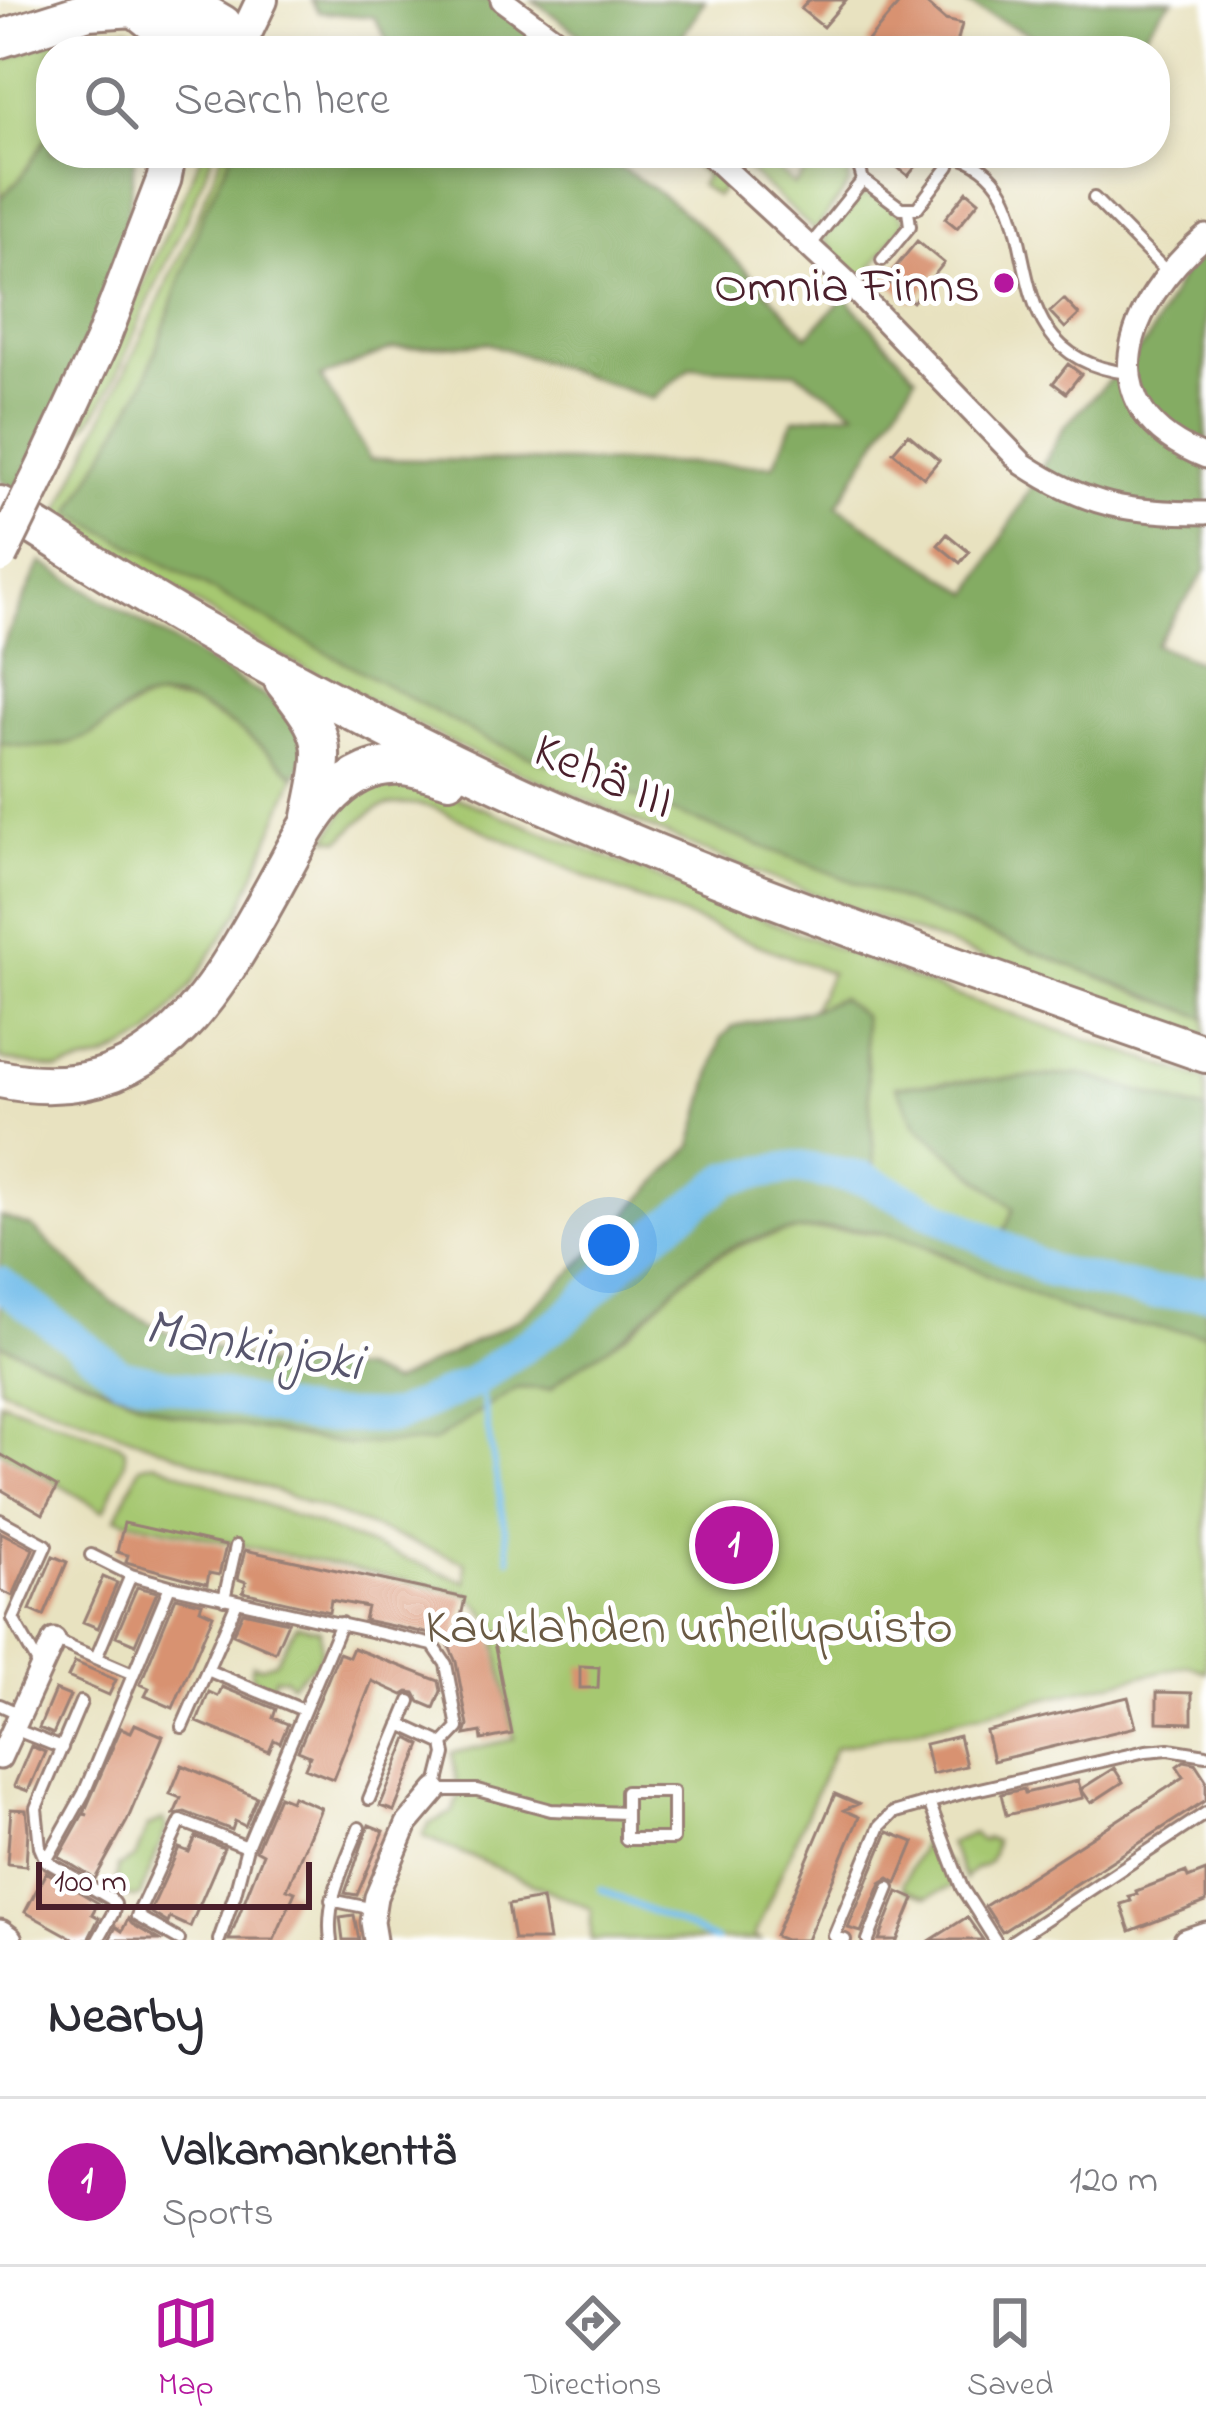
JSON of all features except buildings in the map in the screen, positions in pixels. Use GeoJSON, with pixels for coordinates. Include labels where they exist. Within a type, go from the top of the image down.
{"type":"FeatureCollection","features":[{"type":"Feature","properties":{"kind":"highway"},"geometry":{"type":"LineString","coordinates":[[0,40],[88,11],[159,3],[194,7],[222,36]]}},
{"type":"Feature","properties":{"kind":"highway","name":"Kehä III"},"geometry":{"type":"LineString","coordinates":[[0,506],[198,627],[557,811],[770,898],[1206,1054]]}},
{"type":"Feature","properties":{"kind":"highway"},"geometry":{"type":"LineString","coordinates":[[272,667],[317,726],[322,746],[310,820]]}},
{"type":"Feature","properties":{"kind":"highway"},"geometry":{"type":"LineString","coordinates":[[0,1079],[50,1084],[108,1076],[159,1047],[214,989],[310,820],[334,793],[362,775],[380,767],[407,766],[557,811]]}},
{"type":"Feature","properties":{"kind":"main road"},"geometry":{"type":"LineString","coordinates":[[228,36],[262,0]]}},
{"type":"Feature","properties":{"kind":"main road"},"geometry":{"type":"LineString","coordinates":[[0,556],[102,341],[171,168]]}},
{"type":"Feature","properties":{"kind":"street"},"geometry":{"type":"LineString","coordinates":[[502,0],[551,36]]}},
{"type":"Feature","properties":{"kind":"street"},"geometry":{"type":"LineString","coordinates":[[724,168],[846,281],[1023,464],[1052,484],[1091,501],[1154,513],[1206,513]]}},
{"type":"Feature","properties":{"kind":"street"},"geometry":{"type":"LineString","coordinates":[[1206,236],[1181,256],[1145,310],[1130,346],[1128,373],[1138,406],[1153,426],[1179,446],[1206,457]]}},
{"type":"Feature","properties":{"kind":"street"},"geometry":{"type":"LineString","coordinates":[[0,1758],[11,1716],[55,1640]]}},
{"type":"Feature","properties":{"kind":"street"},"geometry":{"type":"LineString","coordinates":[[375,1940],[374,1909],[407,1824],[436,1790]]}},
{"type":"Feature","properties":{"kind":"street"},"geometry":{"type":"LineString","coordinates":[[1185,1940],[1206,1933]]}},
{"type":"Feature","properties":{"kind":"street"},"geometry":{"type":"LineString","coordinates":[[0,1934],[8,1940]]}},
{"type":"Feature","properties":{"kind":"lane"},"geometry":{"type":"LineString","coordinates":[[859,168],[863,180],[908,210],[917,208],[947,168]]}},
{"type":"Feature","properties":{"kind":"lane"},"geometry":{"type":"LineString","coordinates":[[984,168],[1002,187],[1018,233],[1030,293],[1052,338],[1079,360],[1101,370],[1128,373]]}},
{"type":"Feature","properties":{"kind":"lane"},"geometry":{"type":"LineString","coordinates":[[809,247],[863,180]]}},
{"type":"Feature","properties":{"kind":"lane"},"geometry":{"type":"LineString","coordinates":[[1094,198],[1169,274]]}},
{"type":"Feature","properties":{"kind":"lane"},"geometry":{"type":"LineString","coordinates":[[882,260],[910,226],[908,210]]}},
{"type":"Feature","properties":{"kind":"lane"},"geometry":{"type":"LineString","coordinates":[[0,1520],[46,1545],[13,1619]]}},
{"type":"Feature","properties":{"kind":"lane"},"geometry":{"type":"LineString","coordinates":[[182,1727],[231,1601],[236,1546]]}},
{"type":"Feature","properties":{"kind":"lane"},"geometry":{"type":"LineString","coordinates":[[91,1556],[170,1586],[433,1646],[446,1664],[458,1728],[443,1744]]}},
{"type":"Feature","properties":{"kind":"lane"},"geometry":{"type":"LineString","coordinates":[[96,1658],[131,1575]]}},
{"type":"Feature","properties":{"kind":"lane"},"geometry":{"type":"LineString","coordinates":[[46,1861],[84,1793],[170,1586]]}},
{"type":"Feature","properties":{"kind":"lane"},"geometry":{"type":"LineString","coordinates":[[0,1614],[13,1619],[40,1667]]}},
{"type":"Feature","properties":{"kind":"lane"},"geometry":{"type":"LineString","coordinates":[[219,1940],[247,1847],[341,1623]]}},
{"type":"Feature","properties":{"kind":"lane"},"geometry":{"type":"LineString","coordinates":[[55,1640],[133,1674]]}},
{"type":"Feature","properties":{"kind":"lane"},"geometry":{"type":"LineString","coordinates":[[207,1670],[302,1710]]}},
{"type":"Feature","properties":{"kind":"lane"},"geometry":{"type":"LineString","coordinates":[[369,1798],[410,1701]]}},
{"type":"Feature","properties":{"kind":"lane"},"geometry":{"type":"LineString","coordinates":[[81,1702],[36,1808],[40,1847],[46,1861],[179,1940]]}},
{"type":"Feature","properties":{"kind":"lane"},"geometry":{"type":"LineString","coordinates":[[11,1716],[62,1748]]}},
{"type":"Feature","properties":{"kind":"lane"},"geometry":{"type":"LineString","coordinates":[[400,1724],[443,1744]]}},
{"type":"Feature","properties":{"kind":"lane"},"geometry":{"type":"LineString","coordinates":[[443,1744],[436,1790],[477,1790],[551,1810],[626,1814]]}},
{"type":"Feature","properties":{"kind":"lane"},"geometry":{"type":"LineString","coordinates":[[837,1939],[886,1817],[929,1802],[1146,1751],[1206,1754]]}},
{"type":"Feature","properties":{"kind":"lane"},"geometry":{"type":"LineString","coordinates":[[626,1792],[674,1792],[673,1840],[626,1839],[626,1814],[626,1792]]}},
{"type":"Feature","properties":{"kind":"lane"},"geometry":{"type":"LineString","coordinates":[[929,1802],[962,1888],[994,1940]]}},
{"type":"Feature","properties":{"kind":"lane"},"geometry":{"type":"LineString","coordinates":[[1014,1940],[1206,1813]]}},
{"type":"Feature","properties":{"kind":"lane"},"geometry":{"type":"LineString","coordinates":[[137,1916],[181,1821],[247,1847]]}},
{"type":"Feature","properties":{"kind":"lane"},"geometry":{"type":"LineString","coordinates":[[331,1940],[332,1900],[359,1828]]}},
{"type":"Feature","properties":{"kind":"lane"},"geometry":{"type":"LineString","coordinates":[[868,1940],[890,1888]]}},
{"type":"Feature","properties":{"kind":"lane"},"geometry":{"type":"LineString","coordinates":[[332,1900],[374,1909]]}},
{"type":"Feature","properties":{"kind":"lane"},"geometry":{"type":"LineString","coordinates":[[98,1940],[115,1904]]}},
{"type":"Feature","properties":{"kind":"green space"},"geometry":{"type":"Polygon","coordinates":[[[311,0],[492,0],[538,36],[385,36],[374,17],[318,12],[311,0]]]}},
{"type":"Feature","properties":{"kind":"green space"},"geometry":{"type":"Polygon","coordinates":[[[533,0],[705,0],[682,36],[582,36],[533,0]]]}},
{"type":"Feature","properties":{"kind":"green space"},"geometry":{"type":"Polygon","coordinates":[[[958,0],[1173,0],[1143,36],[1033,36],[958,0]]]}},
{"type":"Feature","properties":{"kind":"green space"},"geometry":{"type":"Polygon","coordinates":[[[98,29],[126,29],[115,36],[66,36],[98,29]]]}},
{"type":"Feature","properties":{"kind":"green space"},"geometry":{"type":"Polygon","coordinates":[[[126,29],[148,36],[115,36],[126,29]]]}},
{"type":"Feature","properties":{"kind":"green space"},"geometry":{"type":"Polygon","coordinates":[[[36,47],[36,154],[0,198],[0,61],[36,47]]]}},
{"type":"Feature","properties":{"kind":"green space"},"geometry":{"type":"Polygon","coordinates":[[[36,154],[36,168],[133,168],[125,225],[102,301],[16,491],[0,480],[0,198],[36,154]]]}},
{"type":"Feature","properties":{"kind":"green space"},"geometry":{"type":"Polygon","coordinates":[[[196,168],[207,168],[116,378],[86,426],[74,436],[196,168]]]}},
{"type":"Feature","properties":{"kind":"green space"},"geometry":{"type":"Polygon","coordinates":[[[216,168],[225,168],[204,213],[144,384],[72,512],[1125,987],[1206,1018],[1206,1037],[748,869],[471,752],[276,653],[57,517],[216,168]]]}},
{"type":"Feature","properties":{"kind":"green space"},"geometry":{"type":"Polygon","coordinates":[[[225,168],[619,168],[702,228],[807,336],[845,297],[916,376],[837,506],[971,594],[1064,427],[1148,340],[1185,268],[1206,250],[1206,570],[1155,645],[1206,665],[1206,1018],[487,740],[71,513],[144,384],[204,212],[225,168]],[[488,343],[392,349],[321,377],[370,459],[774,465],[794,419],[855,411],[796,372],[691,367],[653,399],[488,343]]]}},
{"type":"Feature","properties":{"kind":"green space"},"geometry":{"type":"Polygon","coordinates":[[[696,168],[718,172],[722,190],[716,196],[700,185],[706,175],[696,168]]]}},
{"type":"Feature","properties":{"kind":"green space"},"geometry":{"type":"Polygon","coordinates":[[[746,168],[778,168],[794,185],[809,168],[850,168],[848,186],[815,231],[746,168]]]}},
{"type":"Feature","properties":{"kind":"green space"},"geometry":{"type":"Polygon","coordinates":[[[860,195],[886,202],[905,222],[872,267],[885,280],[872,298],[823,239],[860,195]]]}},
{"type":"Feature","properties":{"kind":"green space"},"geometry":{"type":"Polygon","coordinates":[[[41,562],[282,707],[304,748],[295,776],[224,720],[203,708],[160,698],[133,705],[92,734],[70,743],[35,747],[0,743],[0,651],[41,562]]]}},
{"type":"Feature","properties":{"kind":"green space"},"geometry":{"type":"Polygon","coordinates":[[[154,698],[194,704],[251,736],[295,776],[240,910],[189,988],[149,1036],[106,1058],[58,1070],[0,1059],[0,743],[36,747],[73,742],[154,698]]]}},
{"type":"Feature","properties":{"kind":"green space"},"geometry":{"type":"Polygon","coordinates":[[[394,780],[437,790],[952,994],[1206,1080],[1206,1111],[1080,1074],[897,1086],[917,1126],[1015,1208],[996,1252],[877,1195],[863,1015],[840,998],[812,1010],[831,973],[616,890],[432,807],[381,807],[341,840],[328,838],[353,795],[394,780]]]}},
{"type":"Feature","properties":{"kind":"green space"},"geometry":{"type":"Polygon","coordinates":[[[840,998],[863,1015],[877,1195],[995,1252],[1014,1208],[917,1126],[896,1086],[1080,1074],[1206,1111],[1206,1334],[1086,1315],[902,1238],[832,1229],[780,1233],[714,1256],[622,1337],[551,1389],[517,1388],[433,1442],[350,1445],[171,1414],[0,1344],[0,1216],[32,1227],[114,1304],[167,1332],[266,1365],[361,1370],[392,1383],[519,1319],[572,1272],[692,1146],[721,1038],[734,1026],[812,1010],[840,998]]]}},
{"type":"Feature","properties":{"kind":"green space","name":"Kauklahden urheilupuisto"},"geometry":{"type":"Polygon","coordinates":[[[795,1230],[899,1236],[1074,1312],[1206,1334],[1206,1672],[1188,1665],[835,1748],[754,1936],[760,1940],[591,1940],[591,1909],[423,1836],[429,1824],[453,1812],[459,1795],[452,1753],[514,1739],[493,1622],[468,1594],[116,1518],[140,1466],[154,1462],[466,1582],[465,1562],[0,1388],[0,1344],[171,1414],[350,1445],[518,1388],[551,1389],[633,1329],[707,1262],[747,1243],[795,1230]]]}},
{"type":"Feature","properties":{"kind":"green space"},"geometry":{"type":"Polygon","coordinates":[[[0,1401],[125,1449],[125,1462],[104,1511],[0,1450],[0,1401]]]}},
{"type":"Feature","properties":{"kind":"green space"},"geometry":{"type":"Polygon","coordinates":[[[297,1625],[320,1630],[317,1662],[291,1684],[275,1677],[270,1687],[259,1682],[251,1674],[253,1664],[260,1667],[275,1662],[297,1625]]]}},
{"type":"Feature","properties":{"kind":"green space"},"geometry":{"type":"Polygon","coordinates":[[[164,1820],[167,1827],[140,1896],[115,1891],[118,1867],[135,1858],[148,1826],[164,1820]]]}},
{"type":"Feature","properties":{"kind":"green space"},"geometry":{"type":"Polygon","coordinates":[[[973,1833],[979,1840],[995,1841],[990,1859],[965,1880],[949,1843],[973,1833]]]}},
{"type":"Feature","properties":{"kind":"green space"},"geometry":{"type":"Polygon","coordinates":[[[923,1842],[934,1846],[932,1855],[949,1863],[957,1884],[928,1897],[904,1889],[903,1883],[923,1842]]]}},
{"type":"Feature","properties":{"kind":"waterway","name":"Mankinjoki"},"geometry":{"type":"LineString","coordinates":[[0,1283],[121,1375],[311,1416],[394,1417],[471,1383],[565,1318],[640,1246],[729,1178],[796,1167],[865,1179],[1050,1271],[1153,1293],[1206,1292]]}},
{"type":"Feature","properties":{"kind":"waterway"},"geometry":{"type":"LineString","coordinates":[[479,1377],[510,1559]]}},
{"type":"Feature","properties":{"kind":"waterway"},"geometry":{"type":"LineString","coordinates":[[600,1889],[716,1940]]}},
{"type":"Feature","properties":{"kind":"place","name":"Omnia Finns"},"geometry":{"type":"Point","coordinates":[1004,283]}},
{"type":"Feature","properties":{"kind":"place","name":"Valkamankenttä"},"geometry":{"type":"Point","coordinates":[734,1545]}}]}
